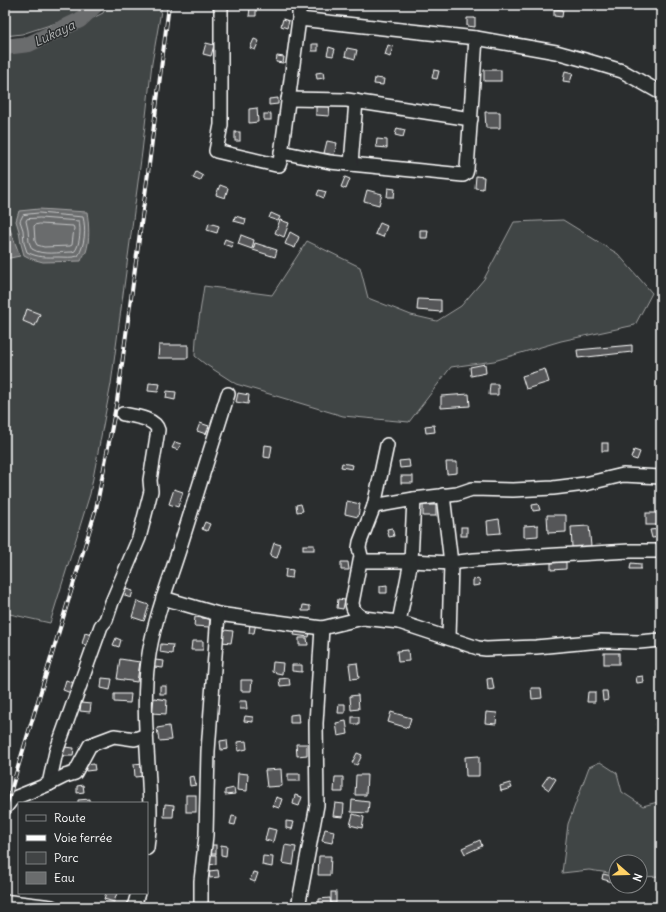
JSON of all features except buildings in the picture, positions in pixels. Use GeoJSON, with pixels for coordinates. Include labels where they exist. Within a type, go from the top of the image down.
{"type":"FeatureCollection","features":[{"type":"Feature","properties":{"kind":"street"},"geometry":{"type":"LineString","coordinates":[[221,5],[221,125],[216,151],[276,165],[279,165],[280,162],[300,5]]}},
{"type":"Feature","properties":{"kind":"street"},"geometry":{"type":"LineString","coordinates":[[299,19],[476,38],[556,52],[622,71],[661,93]]}},
{"type":"Feature","properties":{"kind":"street"},"geometry":{"type":"LineString","coordinates":[[281,152],[330,162],[463,175],[466,173],[467,169],[476,38]]}},
{"type":"Feature","properties":{"kind":"street"},"geometry":{"type":"LineString","coordinates":[[288,99],[347,100],[471,118]]}},
{"type":"Feature","properties":{"kind":"street"},"geometry":{"type":"LineString","coordinates":[[351,164],[356,102]]}},
{"type":"Feature","properties":{"kind":"street"},"geometry":{"type":"LineString","coordinates":[[148,837],[150,788],[145,716],[148,661],[152,637],[228,394]]}},
{"type":"Feature","properties":{"kind":"street"},"geometry":{"type":"LineString","coordinates":[[50,784],[56,752],[101,626],[106,620],[139,538],[151,493],[150,480],[158,430],[157,427],[148,420],[123,414]]}},
{"type":"Feature","properties":{"kind":"street"},"geometry":{"type":"LineString","coordinates":[[363,618],[355,613],[352,603],[361,561],[359,548],[374,506],[387,445]]}},
{"type":"Feature","properties":{"kind":"street"},"geometry":{"type":"LineString","coordinates":[[374,506],[414,499],[457,494],[472,489],[513,490],[553,488],[585,484],[623,475],[661,478]]}},
{"type":"Feature","properties":{"kind":"street"},"geometry":{"type":"LineString","coordinates":[[443,495],[451,563],[449,638]]}},
{"type":"Feature","properties":{"kind":"street"},"geometry":{"type":"LineString","coordinates":[[399,622],[411,561],[414,499]]}},
{"type":"Feature","properties":{"kind":"street"},"geometry":{"type":"LineString","coordinates":[[361,561],[451,563],[551,555],[661,551]]}},
{"type":"Feature","properties":{"kind":"street"},"geometry":{"type":"LineString","coordinates":[[163,598],[218,614],[322,628],[363,618],[399,622],[478,648],[486,649],[536,647],[600,640],[639,642],[661,640]]}},
{"type":"Feature","properties":{"kind":"street"},"geometry":{"type":"LineString","coordinates":[[201,907],[201,882],[206,835],[208,751],[218,614]]}},
{"type":"Feature","properties":{"kind":"street"},"geometry":{"type":"LineString","coordinates":[[298,907],[317,805],[316,723],[322,628]]}},
{"type":"Feature","properties":{"kind":"street"},"geometry":{"type":"LineString","coordinates":[[5,808],[12,799],[74,773],[90,745],[114,736],[135,739],[146,735]]}},
{"type":"Feature","properties":{"kind":"street"},"geometry":{"type":"LineString","coordinates":[[134,907],[138,894]]}},
{"type":"Feature","properties":{"kind":"street"},"geometry":{"type":"LineString","coordinates":[[5,903],[11,902],[52,907]]}},
{"type":"Feature","properties":{"kind":"green space"},"geometry":{"type":"Polygon","coordinates":[[[5,5],[89,5],[81,15],[22,34],[5,36],[5,5]]]}},
{"type":"Feature","properties":{"kind":"green space"},"geometry":{"type":"Polygon","coordinates":[[[107,5],[162,5],[152,63],[142,152],[111,384],[90,494],[50,623],[5,613],[5,53],[28,50],[103,13],[107,5]]]}},
{"type":"Feature","properties":{"kind":"green space"},"geometry":{"type":"Polygon","coordinates":[[[563,220],[618,254],[652,293],[635,325],[561,341],[494,361],[451,367],[409,422],[343,416],[236,384],[195,356],[204,286],[272,295],[307,241],[360,267],[368,298],[411,315],[437,321],[461,306],[484,279],[514,222],[563,220]]]}},
{"type":"Feature","properties":{"kind":"green space"},"geometry":{"type":"Polygon","coordinates":[[[600,762],[617,773],[622,792],[643,806],[661,801],[661,876],[648,877],[648,854],[608,854],[608,873],[589,870],[562,873],[568,824],[589,767],[600,762]]]}},
{"type":"Feature","properties":{"kind":"water"},"geometry":{"type":"Polygon","coordinates":[[[39,209],[87,212],[89,238],[86,252],[81,261],[43,262],[24,255],[16,221],[19,211],[39,209]]]}},
{"type":"Feature","properties":{"kind":"water"},"geometry":{"type":"Polygon","coordinates":[[[5,216],[20,256],[5,259],[5,216]]]}},
{"type":"Feature","properties":{"kind":"waterway","name":"Lukaya"},"geometry":{"type":"LineString","coordinates":[[5,47],[29,44],[80,20],[96,5]]}},
{"type":"Feature","properties":{"kind":"railway"},"geometry":{"type":"LineString","coordinates":[[5,810],[96,509],[117,401],[169,5]]}}]}
